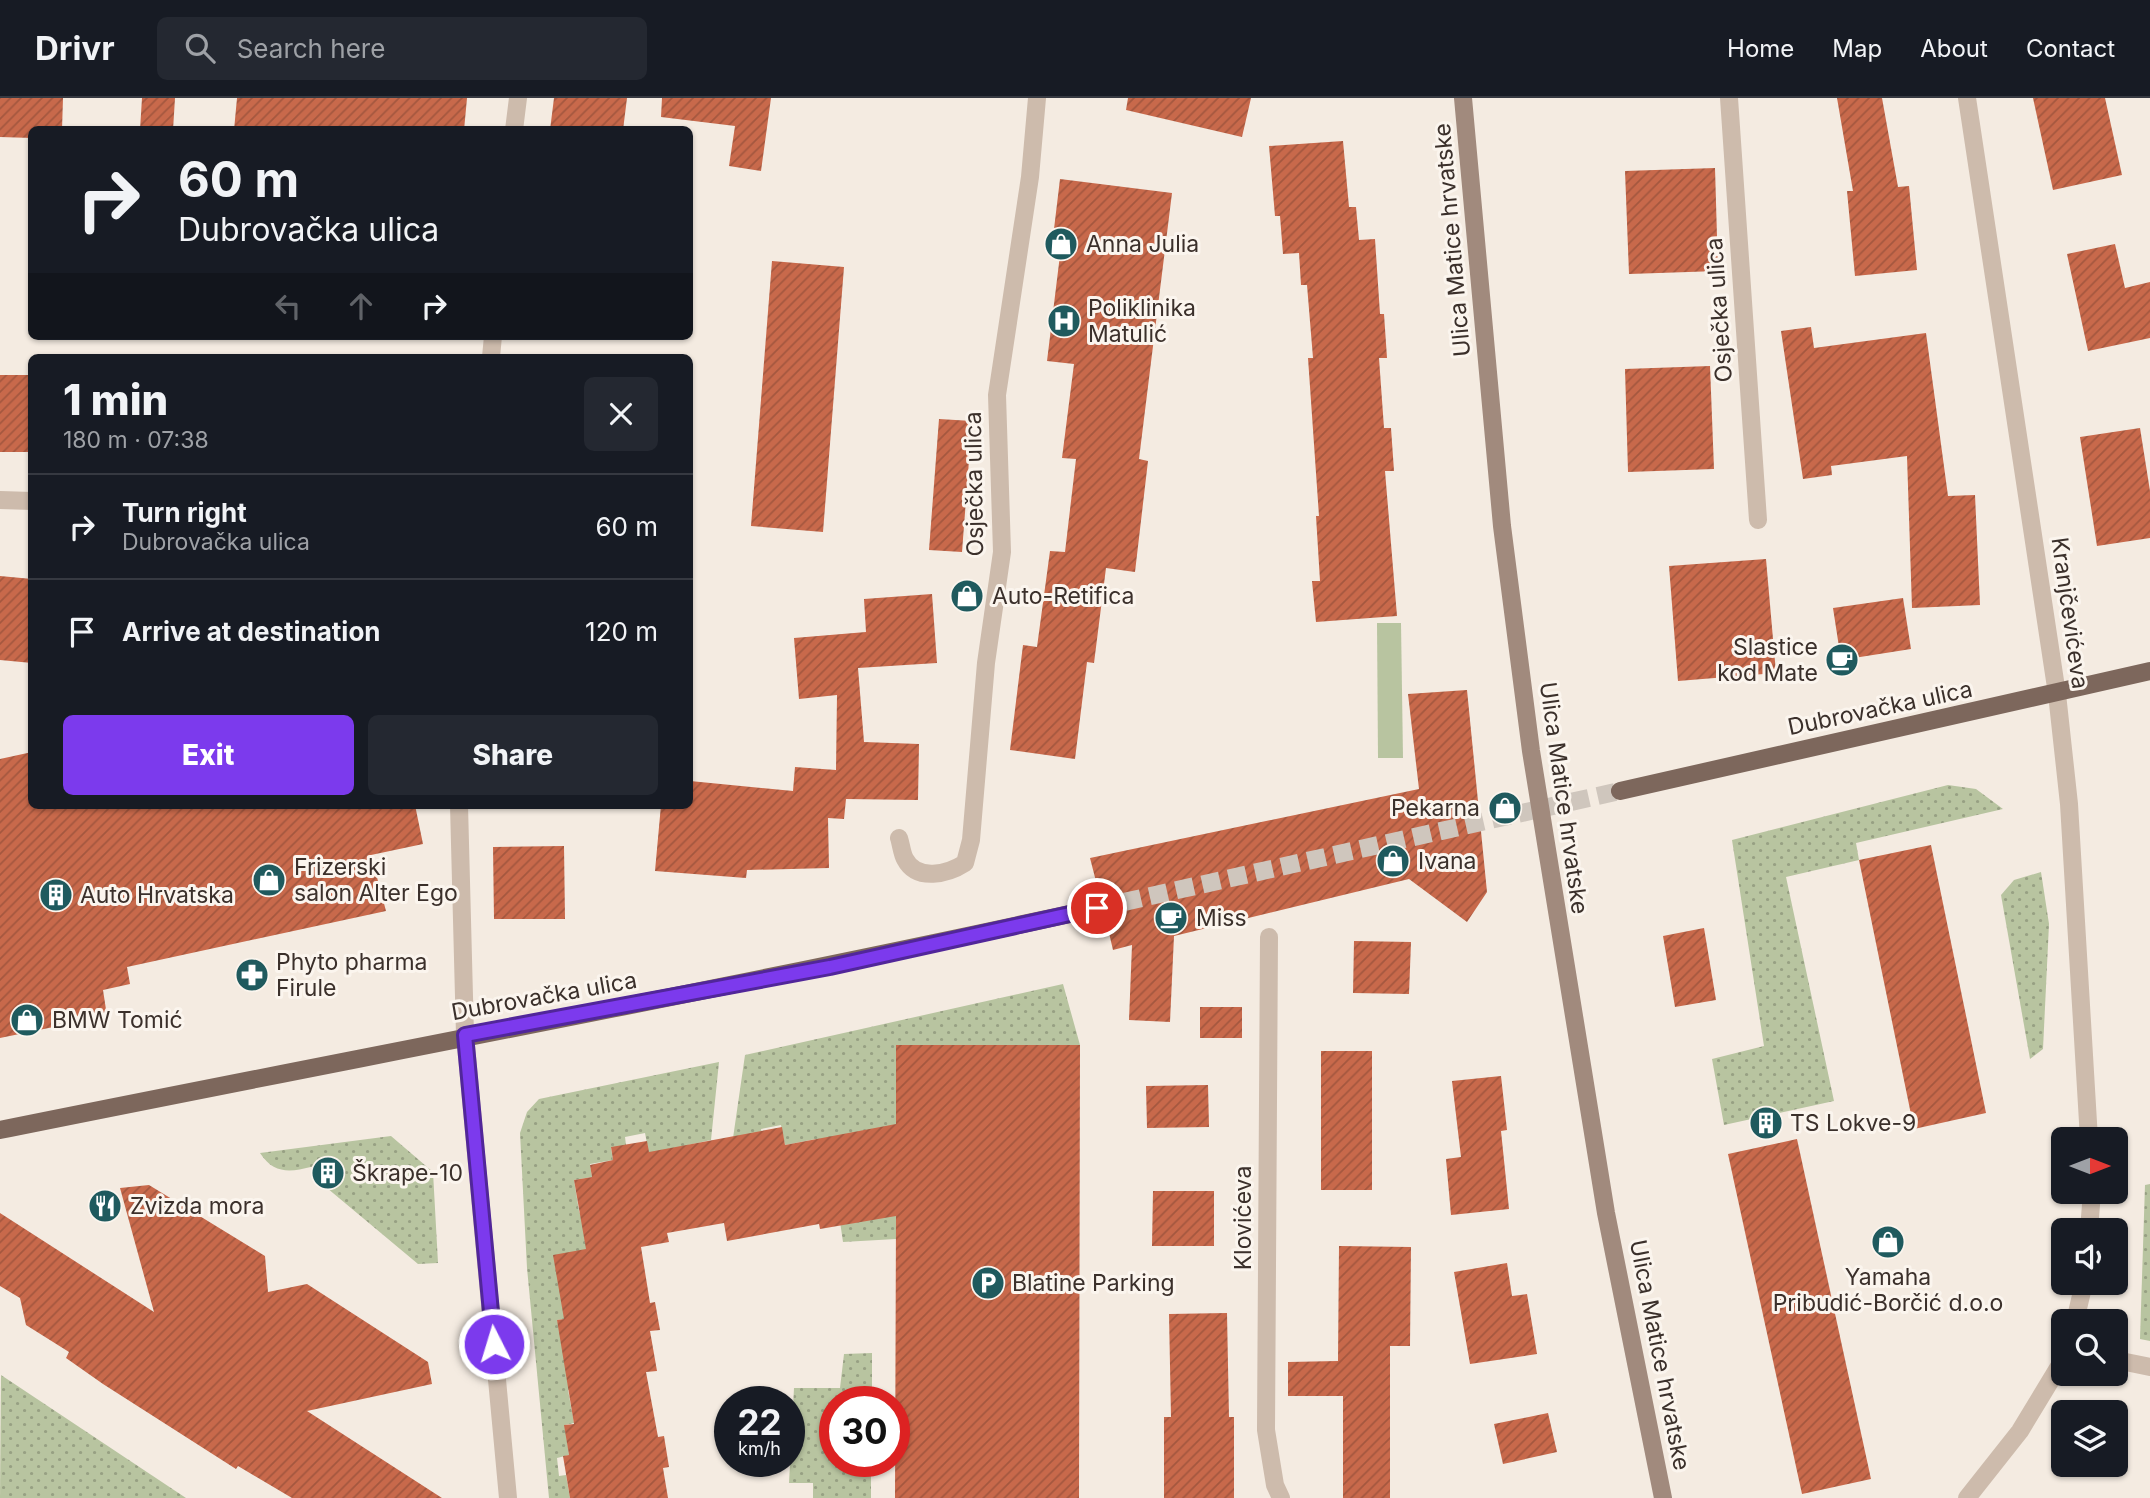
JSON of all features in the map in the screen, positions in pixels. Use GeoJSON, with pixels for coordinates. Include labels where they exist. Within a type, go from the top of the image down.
{"type":"FeatureCollection","features":[{"type":"Feature","properties":{"kind":"main road","name":"Dubrovačka ulica"},"geometry":{"type":"LineString","coordinates":[[1620,791],[2150,671]]}},
{"type":"Feature","properties":{"kind":"main road","name":"Dubrovačka ulica"},"geometry":{"type":"LineString","coordinates":[[0,1130],[465,1035],[817,969],[1097,908]]}},
{"type":"Feature","properties":{"kind":"street"},"geometry":{"type":"LineString","coordinates":[[514,126],[518,98]]}},
{"type":"Feature","properties":{"kind":"street","name":"Osječka ulica"},"geometry":{"type":"LineString","coordinates":[[899,838],[905,859],[914,870],[926,874],[954,870],[965,863],[968,853],[986,663],[1002,552],[997,395],[1030,177],[1037,98]]}},
{"type":"Feature","properties":{"kind":"street","name":"Ulica Matice hrvatske"},"geometry":{"type":"LineString","coordinates":[[1463,98],[1502,526],[1531,751],[1606,1213],[1663,1498]]}},
{"type":"Feature","properties":{"kind":"street","name":"Osječka ulica"},"geometry":{"type":"LineString","coordinates":[[1729,98],[1758,520]]}},
{"type":"Feature","properties":{"kind":"street","name":"Kranjčevićeva"},"geometry":{"type":"LineString","coordinates":[[1967,98],[2057,694],[2069,804],[2089,1127]]}},
{"type":"Feature","properties":{"kind":"street"},"geometry":{"type":"LineString","coordinates":[[0,500],[28,501]]}},
{"type":"Feature","properties":{"kind":"street"},"geometry":{"type":"LineString","coordinates":[[458,809],[465,1035],[508,1498]]}},
{"type":"Feature","properties":{"kind":"street","name":"Klovićeva"},"geometry":{"type":"LineString","coordinates":[[1269,936],[1266,1430],[1275,1485],[1281,1498]]}},
{"type":"Feature","properties":{"kind":"street"},"geometry":{"type":"LineString","coordinates":[[2128,1362],[2150,1367]]}},
{"type":"Feature","properties":{"kind":"street"},"geometry":{"type":"LineString","coordinates":[[1967,1498],[2020,1431],[2051,1380]]}},
{"type":"Feature","properties":{"kind":"green space"},"geometry":{"type":"Polygon","coordinates":[[[1377,623],[1401,623],[1403,758],[1378,758],[1377,623]]]}},
{"type":"Feature","properties":{"kind":"green space"},"geometry":{"type":"Polygon","coordinates":[[[1948,785],[1976,789],[2003,809],[1856,843],[1859,860],[1786,877],[1834,1101],[1724,1125],[1712,1059],[1764,1046],[1732,840],[1948,785]]]}},
{"type":"Feature","properties":{"kind":"green space"},"geometry":{"type":"Polygon","coordinates":[[[2041,872],[2049,924],[2043,1049],[2030,1059],[2001,895],[2014,880],[2041,872]]]}},
{"type":"Feature","properties":{"kind":"green space"},"geometry":{"type":"Polygon","coordinates":[[[1063,984],[1080,1045],[896,1045],[896,1239],[843,1242],[838,1208],[816,1139],[785,1145],[781,1125],[761,1129],[763,1139],[732,1145],[745,1055],[1063,984]]]}},
{"type":"Feature","properties":{"kind":"green space"},"geometry":{"type":"Polygon","coordinates":[[[719,1062],[711,1140],[688,1145],[688,1155],[649,1154],[645,1133],[625,1137],[626,1145],[611,1148],[613,1160],[590,1164],[592,1177],[574,1180],[579,1211],[594,1248],[564,1319],[557,1320],[582,1387],[568,1390],[574,1423],[565,1425],[569,1455],[557,1458],[559,1476],[566,1475],[570,1498],[549,1498],[527,1268],[520,1133],[527,1112],[539,1099],[719,1062]]]}},
{"type":"Feature","properties":{"kind":"green space"},"geometry":{"type":"Polygon","coordinates":[[[391,1136],[433,1172],[438,1263],[418,1264],[321,1183],[337,1181],[334,1162],[284,1170],[267,1162],[260,1153],[391,1136]]]}},
{"type":"Feature","properties":{"kind":"green space"},"geometry":{"type":"Polygon","coordinates":[[[2150,1184],[2150,1341],[2140,1339],[2145,1185],[2150,1184]]]}},
{"type":"Feature","properties":{"kind":"green space"},"geometry":{"type":"Polygon","coordinates":[[[872,1353],[872,1386],[840,1386],[844,1354],[872,1353]]]}},
{"type":"Feature","properties":{"kind":"green space"},"geometry":{"type":"Polygon","coordinates":[[[1,1375],[186,1498],[0,1498],[1,1375]]]}},
{"type":"Feature","properties":{"kind":"green space"},"geometry":{"type":"Polygon","coordinates":[[[805,1388],[819,1388],[819,1477],[871,1477],[871,1498],[813,1498],[813,1483],[789,1483],[789,1477],[805,1477],[805,1388]]]}},
{"type":"Feature","properties":{"kind":"building"},"geometry":{"type":"Polygon","coordinates":[[[0,98],[63,98],[62,126],[28,126],[28,138],[0,137],[0,98]]]}},
{"type":"Feature","properties":{"kind":"building"},"geometry":{"type":"Polygon","coordinates":[[[142,98],[175,98],[173,126],[140,126],[142,98]]]}},
{"type":"Feature","properties":{"kind":"building"},"geometry":{"type":"Polygon","coordinates":[[[237,98],[467,98],[464,126],[234,126],[237,98]]]}},
{"type":"Feature","properties":{"kind":"building"},"geometry":{"type":"Polygon","coordinates":[[[554,98],[627,98],[624,126],[550,126],[554,98]]]}},
{"type":"Feature","properties":{"kind":"building"},"geometry":{"type":"Polygon","coordinates":[[[662,98],[771,98],[761,171],[729,166],[735,126],[661,117],[662,98]]]}},
{"type":"Feature","properties":{"kind":"building"},"geometry":{"type":"Polygon","coordinates":[[[1128,98],[1251,98],[1242,137],[1126,110],[1128,98]]]}},
{"type":"Feature","properties":{"kind":"building"},"geometry":{"type":"Polygon","coordinates":[[[1837,98],[1882,98],[1898,187],[1909,186],[1917,270],[1855,276],[1847,191],[1853,191],[1837,98]]]}},
{"type":"Feature","properties":{"kind":"building"},"geometry":{"type":"Polygon","coordinates":[[[2033,98],[2105,98],[2122,175],[2053,190],[2033,98]]]}},
{"type":"Feature","properties":{"kind":"building"},"geometry":{"type":"Polygon","coordinates":[[[1343,141],[1349,207],[1356,207],[1359,240],[1375,239],[1380,314],[1384,314],[1387,358],[1379,358],[1384,428],[1391,428],[1394,471],[1385,471],[1397,616],[1316,622],[1312,581],[1320,581],[1316,516],[1319,516],[1308,358],[1313,358],[1307,285],[1301,285],[1299,253],[1283,254],[1280,216],[1275,216],[1269,146],[1343,141]]]}},
{"type":"Feature","properties":{"kind":"building"},"geometry":{"type":"Polygon","coordinates":[[[1715,168],[1718,271],[1629,274],[1625,171],[1715,168]]]}},
{"type":"Feature","properties":{"kind":"building"},"geometry":{"type":"Polygon","coordinates":[[[1060,179],[1172,193],[1139,459],[1148,461],[1135,572],[1106,568],[1094,663],[1087,662],[1075,759],[1010,750],[1023,645],[1037,647],[1050,551],[1065,552],[1076,459],[1062,458],[1074,364],[1047,361],[1060,255],[1051,254],[1060,179]]]}},
{"type":"Feature","properties":{"kind":"building"},"geometry":{"type":"Polygon","coordinates":[[[2115,244],[2125,288],[2150,282],[2150,338],[2088,351],[2067,254],[2115,244]]]}},
{"type":"Feature","properties":{"kind":"building"},"geometry":{"type":"Polygon","coordinates":[[[772,261],[844,267],[823,532],[751,526],[772,261]]]}},
{"type":"Feature","properties":{"kind":"building"},"geometry":{"type":"Polygon","coordinates":[[[1811,327],[1814,348],[1926,333],[1948,496],[1975,495],[1980,605],[1912,608],[1907,456],[1831,466],[1832,475],[1803,479],[1781,331],[1811,327]]]}},
{"type":"Feature","properties":{"kind":"building"},"geometry":{"type":"Polygon","coordinates":[[[1710,366],[1714,469],[1628,472],[1625,369],[1710,366]]]}},
{"type":"Feature","properties":{"kind":"building"},"geometry":{"type":"Polygon","coordinates":[[[0,375],[28,375],[28,452],[0,452],[0,375]]]}},
{"type":"Feature","properties":{"kind":"building"},"geometry":{"type":"Polygon","coordinates":[[[939,419],[972,421],[962,552],[929,550],[939,419]]]}},
{"type":"Feature","properties":{"kind":"building"},"geometry":{"type":"Polygon","coordinates":[[[2140,428],[2150,491],[2150,538],[2097,546],[2080,437],[2140,428]]]}},
{"type":"Feature","properties":{"kind":"building"},"geometry":{"type":"Polygon","coordinates":[[[1766,559],[1776,673],[1678,681],[1669,566],[1766,559]]]}},
{"type":"Feature","properties":{"kind":"building"},"geometry":{"type":"Polygon","coordinates":[[[0,576],[28,579],[28,663],[0,660],[0,576]]]}},
{"type":"Feature","properties":{"kind":"building"},"geometry":{"type":"Polygon","coordinates":[[[932,594],[937,663],[858,668],[864,742],[919,744],[918,800],[846,799],[844,819],[828,818],[829,868],[747,870],[746,878],[655,871],[661,809],[693,809],[693,781],[793,791],[795,767],[836,770],[837,695],[799,699],[794,638],[866,632],[864,599],[932,594]]]}},
{"type":"Feature","properties":{"kind":"building"},"geometry":{"type":"Polygon","coordinates":[[[1903,598],[1911,649],[1841,660],[1833,608],[1903,598]]]}},
{"type":"Feature","properties":{"kind":"building"},"geometry":{"type":"Polygon","coordinates":[[[1467,690],[1487,892],[1467,922],[1409,879],[1174,936],[1170,1022],[1129,1020],[1132,945],[1113,950],[1105,916],[1108,905],[1100,897],[1090,858],[1419,789],[1408,694],[1467,690]]]}},
{"type":"Feature","properties":{"kind":"building"},"geometry":{"type":"Polygon","coordinates":[[[28,753],[28,809],[416,809],[423,844],[371,855],[386,911],[127,967],[130,984],[103,990],[107,1016],[0,1038],[0,759],[28,753]]]}},
{"type":"Feature","properties":{"kind":"building"},"geometry":{"type":"Polygon","coordinates":[[[1931,845],[1986,1113],[1914,1129],[1859,860],[1931,845]]]}},
{"type":"Feature","properties":{"kind":"building"},"geometry":{"type":"Polygon","coordinates":[[[564,846],[565,919],[494,919],[493,847],[564,846]]]}},
{"type":"Feature","properties":{"kind":"building"},"geometry":{"type":"Polygon","coordinates":[[[1704,928],[1716,1000],[1675,1007],[1663,936],[1704,928]]]}},
{"type":"Feature","properties":{"kind":"building"},"geometry":{"type":"Polygon","coordinates":[[[1354,941],[1411,942],[1409,994],[1353,993],[1354,941]]]}},
{"type":"Feature","properties":{"kind":"building"},"geometry":{"type":"Polygon","coordinates":[[[1200,1007],[1242,1007],[1242,1038],[1200,1038],[1200,1007]]]}},
{"type":"Feature","properties":{"kind":"building","name":"Blatine Parking"},"geometry":{"type":"Polygon","coordinates":[[[896,1045],[1080,1045],[1079,1498],[895,1498],[895,1477],[910,1477],[910,1386],[895,1386],[896,1216],[820,1229],[819,1224],[727,1241],[724,1223],[667,1233],[669,1242],[641,1247],[650,1303],[655,1302],[660,1330],[650,1331],[657,1371],[646,1372],[658,1437],[664,1436],[669,1467],[663,1468],[668,1498],[570,1498],[563,1456],[569,1455],[564,1425],[574,1424],[557,1320],[564,1319],[553,1255],[586,1249],[574,1180],[592,1177],[590,1165],[613,1160],[611,1147],[647,1141],[649,1152],[782,1127],[785,1145],[896,1124],[896,1045]]]}},
{"type":"Feature","properties":{"kind":"building"},"geometry":{"type":"Polygon","coordinates":[[[1321,1051],[1372,1051],[1372,1190],[1321,1190],[1321,1051]]]}},
{"type":"Feature","properties":{"kind":"building"},"geometry":{"type":"Polygon","coordinates":[[[1501,1076],[1507,1130],[1501,1131],[1509,1209],[1451,1215],[1446,1159],[1461,1157],[1452,1081],[1501,1076]]]}},
{"type":"Feature","properties":{"kind":"building"},"geometry":{"type":"Polygon","coordinates":[[[1208,1085],[1209,1127],[1147,1128],[1146,1086],[1208,1085]]]}},
{"type":"Feature","properties":{"kind":"building"},"geometry":{"type":"Polygon","coordinates":[[[1797,1139],[1871,1479],[1802,1494],[1728,1154],[1797,1139]]]}},
{"type":"Feature","properties":{"kind":"building"},"geometry":{"type":"Polygon","coordinates":[[[149,1185],[265,1256],[268,1292],[307,1284],[428,1362],[432,1384],[307,1411],[442,1498],[292,1498],[238,1466],[236,1469],[103,1384],[66,1358],[69,1352],[26,1325],[20,1298],[0,1286],[0,1213],[154,1312],[120,1188],[149,1185]]]}},
{"type":"Feature","properties":{"kind":"building"},"geometry":{"type":"Polygon","coordinates":[[[1153,1191],[1214,1191],[1214,1246],[1152,1246],[1153,1191]]]}},
{"type":"Feature","properties":{"kind":"building"},"geometry":{"type":"Polygon","coordinates":[[[1339,1246],[1411,1247],[1410,1346],[1390,1346],[1390,1498],[1343,1498],[1343,1396],[1288,1396],[1288,1362],[1338,1361],[1339,1246]]]}},
{"type":"Feature","properties":{"kind":"building"},"geometry":{"type":"Polygon","coordinates":[[[1507,1263],[1512,1296],[1527,1294],[1537,1354],[1470,1364],[1454,1272],[1507,1263]]]}},
{"type":"Feature","properties":{"kind":"building"},"geometry":{"type":"Polygon","coordinates":[[[1227,1313],[1229,1417],[1234,1417],[1234,1498],[1164,1498],[1164,1417],[1171,1417],[1169,1314],[1227,1313]]]}},
{"type":"Feature","properties":{"kind":"building"},"geometry":{"type":"Polygon","coordinates":[[[1548,1413],[1557,1452],[1503,1464],[1494,1424],[1548,1413]]]}},
{"type":"Feature","properties":{"kind":"tunnel"},"geometry":{"type":"LineString","coordinates":[[1097,908],[1620,791]]}},
{"type":"Feature","properties":{"kind":"place","name":"Anna Julia"},"geometry":{"type":"Point","coordinates":[1061,244]}},
{"type":"Feature","properties":{"kind":"place","name":"Poliklinika Matulić"},"geometry":{"type":"Point","coordinates":[1064,321]}},
{"type":"Feature","properties":{"kind":"place","name":"Auto-Retifica"},"geometry":{"type":"Point","coordinates":[967,596]}},
{"type":"Feature","properties":{"kind":"place","name":"Slastice kod Mate"},"geometry":{"type":"Point","coordinates":[1842,660]}},
{"type":"Feature","properties":{"kind":"place","name":"Pekarna"},"geometry":{"type":"Point","coordinates":[1505,808]}},
{"type":"Feature","properties":{"kind":"place","name":"Ivana"},"geometry":{"type":"Point","coordinates":[1393,861]}},
{"type":"Feature","properties":{"kind":"place","name":"Frizerski salon Alter Ego"},"geometry":{"type":"Point","coordinates":[269,880]}},
{"type":"Feature","properties":{"kind":"place","name":"Auto Hrvatska"},"geometry":{"type":"Point","coordinates":[56,895]}},
{"type":"Feature","properties":{"kind":"place","name":"Miss"},"geometry":{"type":"Point","coordinates":[1171,918]}},
{"type":"Feature","properties":{"kind":"place","name":"Phyto pharma Firule"},"geometry":{"type":"Point","coordinates":[252,975]}},
{"type":"Feature","properties":{"kind":"place","name":"BMW Tomić"},"geometry":{"type":"Point","coordinates":[27,1020]}},
{"type":"Feature","properties":{"kind":"place","name":"TS Lokve-9"},"geometry":{"type":"Point","coordinates":[1766,1123]}},
{"type":"Feature","properties":{"kind":"place","name":"Škrape-10"},"geometry":{"type":"Point","coordinates":[328,1173]}},
{"type":"Feature","properties":{"kind":"place","name":"Zvizda mora"},"geometry":{"type":"Point","coordinates":[105,1206]}},
{"type":"Feature","properties":{"kind":"place","name":"Yamaha Pribudić-Borčić d.o.o"},"geometry":{"type":"Point","coordinates":[1888,1242]}},
{"type":"Feature","properties":{"kind":"place","name":"Blatine Parking"},"geometry":{"type":"Point","coordinates":[988,1283]}},
{"type":"Feature","properties":{"kind":"route"},"geometry":{"type":"LineString","coordinates":[[494,1344],[465,1035],[830,967],[1097,908]]}}]}
